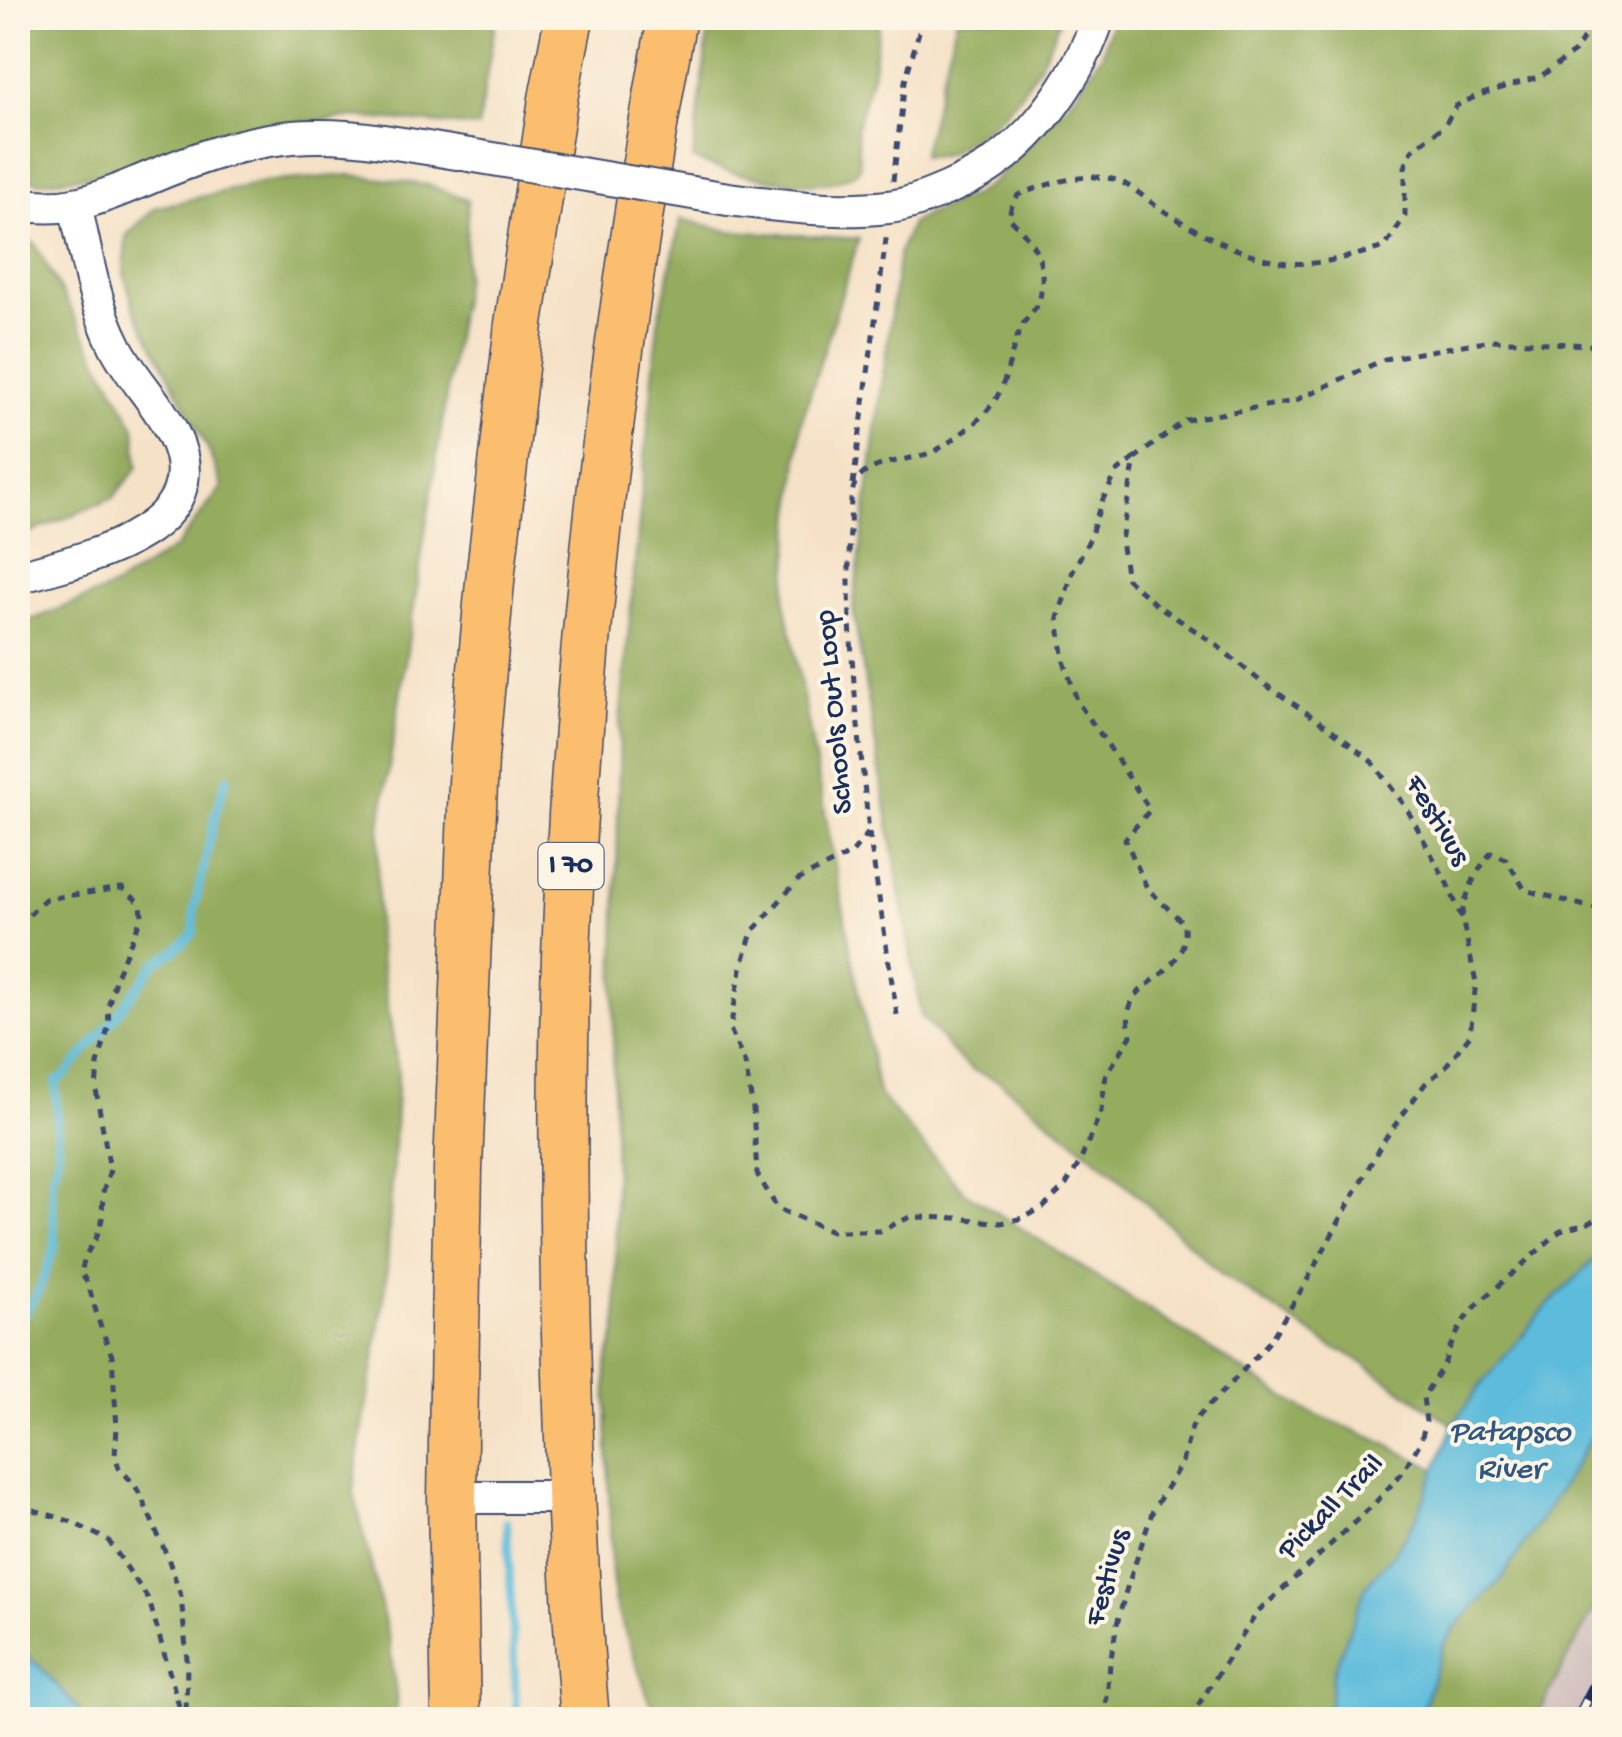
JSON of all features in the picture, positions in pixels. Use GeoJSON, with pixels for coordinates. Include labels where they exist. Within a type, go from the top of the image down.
{"type":"FeatureCollection","features":[{"type":"Feature","properties":{"kind":"highway"},"geometry":{"type":"LineString","coordinates":[[456,1720],[452,1497],[458,1170],[474,758],[519,324],[569,18]]}},
{"type":"Feature","properties":{"kind":"highway","name":"I 70"},"geometry":{"type":"LineString","coordinates":[[586,1720],[570,1496],[562,1176],[566,956],[576,766],[592,582],[619,345],[672,18]]}},
{"type":"Feature","properties":{"kind":"lane"},"geometry":{"type":"LineString","coordinates":[[18,204],[41,208],[75,205],[110,196],[203,157],[272,139],[313,135],[360,138],[794,208],[889,207],[922,200],[960,182],[994,164],[1024,138],[1076,68],[1098,18]]}},
{"type":"Feature","properties":{"kind":"lane"},"geometry":{"type":"LineString","coordinates":[[18,577],[92,556],[136,538],[161,519],[175,500],[182,480],[183,458],[174,434],[132,375],[101,314],[75,205]]}},
{"type":"Feature","properties":{"kind":"lane"},"geometry":{"type":"LineString","coordinates":[[452,1497],[570,1496]]}},
{"type":"Feature","properties":{"kind":"path"},"geometry":{"type":"LineString","coordinates":[[897,1015],[853,706],[846,613],[853,488],[905,81],[923,18]]}},
{"type":"Feature","properties":{"kind":"path"},"geometry":{"type":"LineString","coordinates":[[853,488],[861,474],[874,467],[935,450],[976,421],[999,394],[1020,330],[1039,302],[1042,279],[1042,263],[1034,243],[1009,218],[1018,195],[1087,178],[1117,180],[1185,224],[1230,246],[1281,262],[1328,262],[1385,248],[1405,216],[1405,167],[1412,150],[1444,125],[1456,106],[1479,94],[1541,76],[1575,52],[1593,18]]}},
{"type":"Feature","properties":{"kind":"path"},"geometry":{"type":"LineString","coordinates":[[1135,458],[1186,420],[1294,401],[1385,358],[1491,340],[1588,345],[1604,350]]}},
{"type":"Feature","properties":{"kind":"path","name":"Schools Out Loop"},"geometry":{"type":"LineString","coordinates":[[869,832],[852,853],[798,880],[752,932],[740,969],[730,1029],[745,1064],[753,1109],[757,1174],[778,1209],[832,1232],[880,1232],[910,1217],[1001,1223],[1023,1218],[1044,1207],[1066,1185],[1101,1111],[1106,1075],[1131,1036],[1126,1017],[1131,998],[1162,974],[1184,946],[1184,924],[1148,888],[1125,839],[1150,810],[1078,703],[1064,661],[1058,618],[1072,571],[1090,538],[1101,503],[1117,472],[1135,458]]}},
{"type":"Feature","properties":{"kind":"path","name":"Festivus"},"geometry":{"type":"LineString","coordinates":[[1105,1720],[1110,1664],[1126,1592],[1152,1510],[1182,1462],[1192,1426],[1270,1341],[1382,1143],[1425,1084],[1470,1036],[1476,982],[1462,919],[1443,876],[1406,808],[1372,762],[1214,643],[1155,604],[1127,578],[1121,541],[1135,458]]}},
{"type":"Feature","properties":{"kind":"path"},"geometry":{"type":"LineString","coordinates":[[1462,919],[1464,905],[1491,854],[1506,859],[1525,890],[1604,910]]}},
{"type":"Feature","properties":{"kind":"path"},"geometry":{"type":"LineString","coordinates":[[18,926],[45,899],[122,888],[141,904],[142,916],[116,976],[98,1064],[96,1090],[110,1170],[103,1192],[102,1219],[85,1256],[82,1273],[112,1356],[119,1468],[135,1485],[144,1503],[181,1596],[187,1659],[185,1720]]}},
{"type":"Feature","properties":{"kind":"path","name":"Pickall Trail"},"geometry":{"type":"LineString","coordinates":[[1191,1720],[1256,1613],[1373,1505],[1401,1474],[1420,1443],[1426,1422],[1423,1397],[1446,1362],[1464,1320],[1558,1232],[1595,1222],[1604,1204]]}},
{"type":"Feature","properties":{"kind":"path"},"geometry":{"type":"LineString","coordinates":[[18,1505],[69,1521],[108,1540],[149,1600],[185,1720]]}},
{"type":"Feature","properties":{"kind":"shaded area"},"geometry":{"type":"Polygon","coordinates":[[[1604,1590],[1604,1702],[1596,1719],[1535,1720],[1604,1590]]]}},
{"type":"Feature","properties":{"kind":"green space"},"geometry":{"type":"Polygon","coordinates":[[[18,18],[496,18],[478,127],[355,117],[234,131],[110,173],[39,182],[18,175],[18,18]]]}},
{"type":"Feature","properties":{"kind":"green space"},"geometry":{"type":"Polygon","coordinates":[[[710,18],[880,18],[872,74],[856,129],[860,168],[832,182],[793,182],[748,175],[693,159],[710,18]]]}},
{"type":"Feature","properties":{"kind":"green space"},"geometry":{"type":"Polygon","coordinates":[[[957,18],[1060,18],[1035,72],[999,118],[950,152],[922,156],[957,18]]]}},
{"type":"Feature","properties":{"kind":"green space"},"geometry":{"type":"Polygon","coordinates":[[[1113,18],[1604,18],[1604,1250],[1547,1306],[1453,1425],[1221,1274],[1111,1170],[999,1081],[972,1070],[921,1016],[853,609],[899,252],[911,224],[991,183],[1076,94],[1102,54],[1113,18]]]}},
{"type":"Feature","properties":{"kind":"green space"},"geometry":{"type":"Polygon","coordinates":[[[351,175],[428,185],[468,200],[464,280],[381,819],[378,860],[377,939],[398,1071],[386,1285],[353,1489],[389,1640],[397,1719],[87,1719],[41,1668],[18,1649],[18,625],[112,588],[176,547],[222,487],[209,451],[135,311],[124,273],[126,236],[155,208],[264,182],[351,175]]]}},
{"type":"Feature","properties":{"kind":"green space"},"geometry":{"type":"Polygon","coordinates":[[[681,219],[729,231],[859,239],[801,423],[785,601],[878,1093],[963,1191],[1305,1410],[1436,1469],[1416,1519],[1366,1587],[1332,1676],[1329,1719],[656,1719],[615,1604],[606,1366],[617,1330],[613,1054],[620,721],[658,323],[681,219]]]}},
{"type":"Feature","properties":{"kind":"green space"},"geometry":{"type":"Polygon","coordinates":[[[18,235],[35,244],[135,427],[138,467],[113,498],[18,538],[18,235]]]}},
{"type":"Feature","properties":{"kind":"green space"},"geometry":{"type":"Polygon","coordinates":[[[1604,1416],[1604,1590],[1535,1719],[1419,1720],[1444,1644],[1501,1580],[1604,1416]]]}},
{"type":"Feature","properties":{"kind":"water","name":"Patapsco River"},"geometry":{"type":"Polygon","coordinates":[[[1604,1250],[1604,1416],[1501,1580],[1444,1644],[1419,1719],[1329,1719],[1332,1676],[1366,1586],[1393,1555],[1416,1519],[1453,1425],[1547,1306],[1604,1250]]]}},
{"type":"Feature","properties":{"kind":"water"},"geometry":{"type":"Polygon","coordinates":[[[18,1649],[41,1668],[87,1719],[18,1719],[18,1649]]]}},
{"type":"Feature","properties":{"kind":"waterway"},"geometry":{"type":"LineString","coordinates":[[18,1326],[39,1290],[55,1247],[52,1181],[58,1157],[56,1081],[65,1076],[109,1025],[155,964],[194,933],[194,910],[227,777]]}},
{"type":"Feature","properties":{"kind":"waterway"},"geometry":{"type":"LineString","coordinates":[[507,1522],[517,1720]]}},
{"type":"Feature","properties":{"kind":"railway"},"geometry":{"type":"LineString","coordinates":[[1577,1720],[1604,1666]]}}]}
